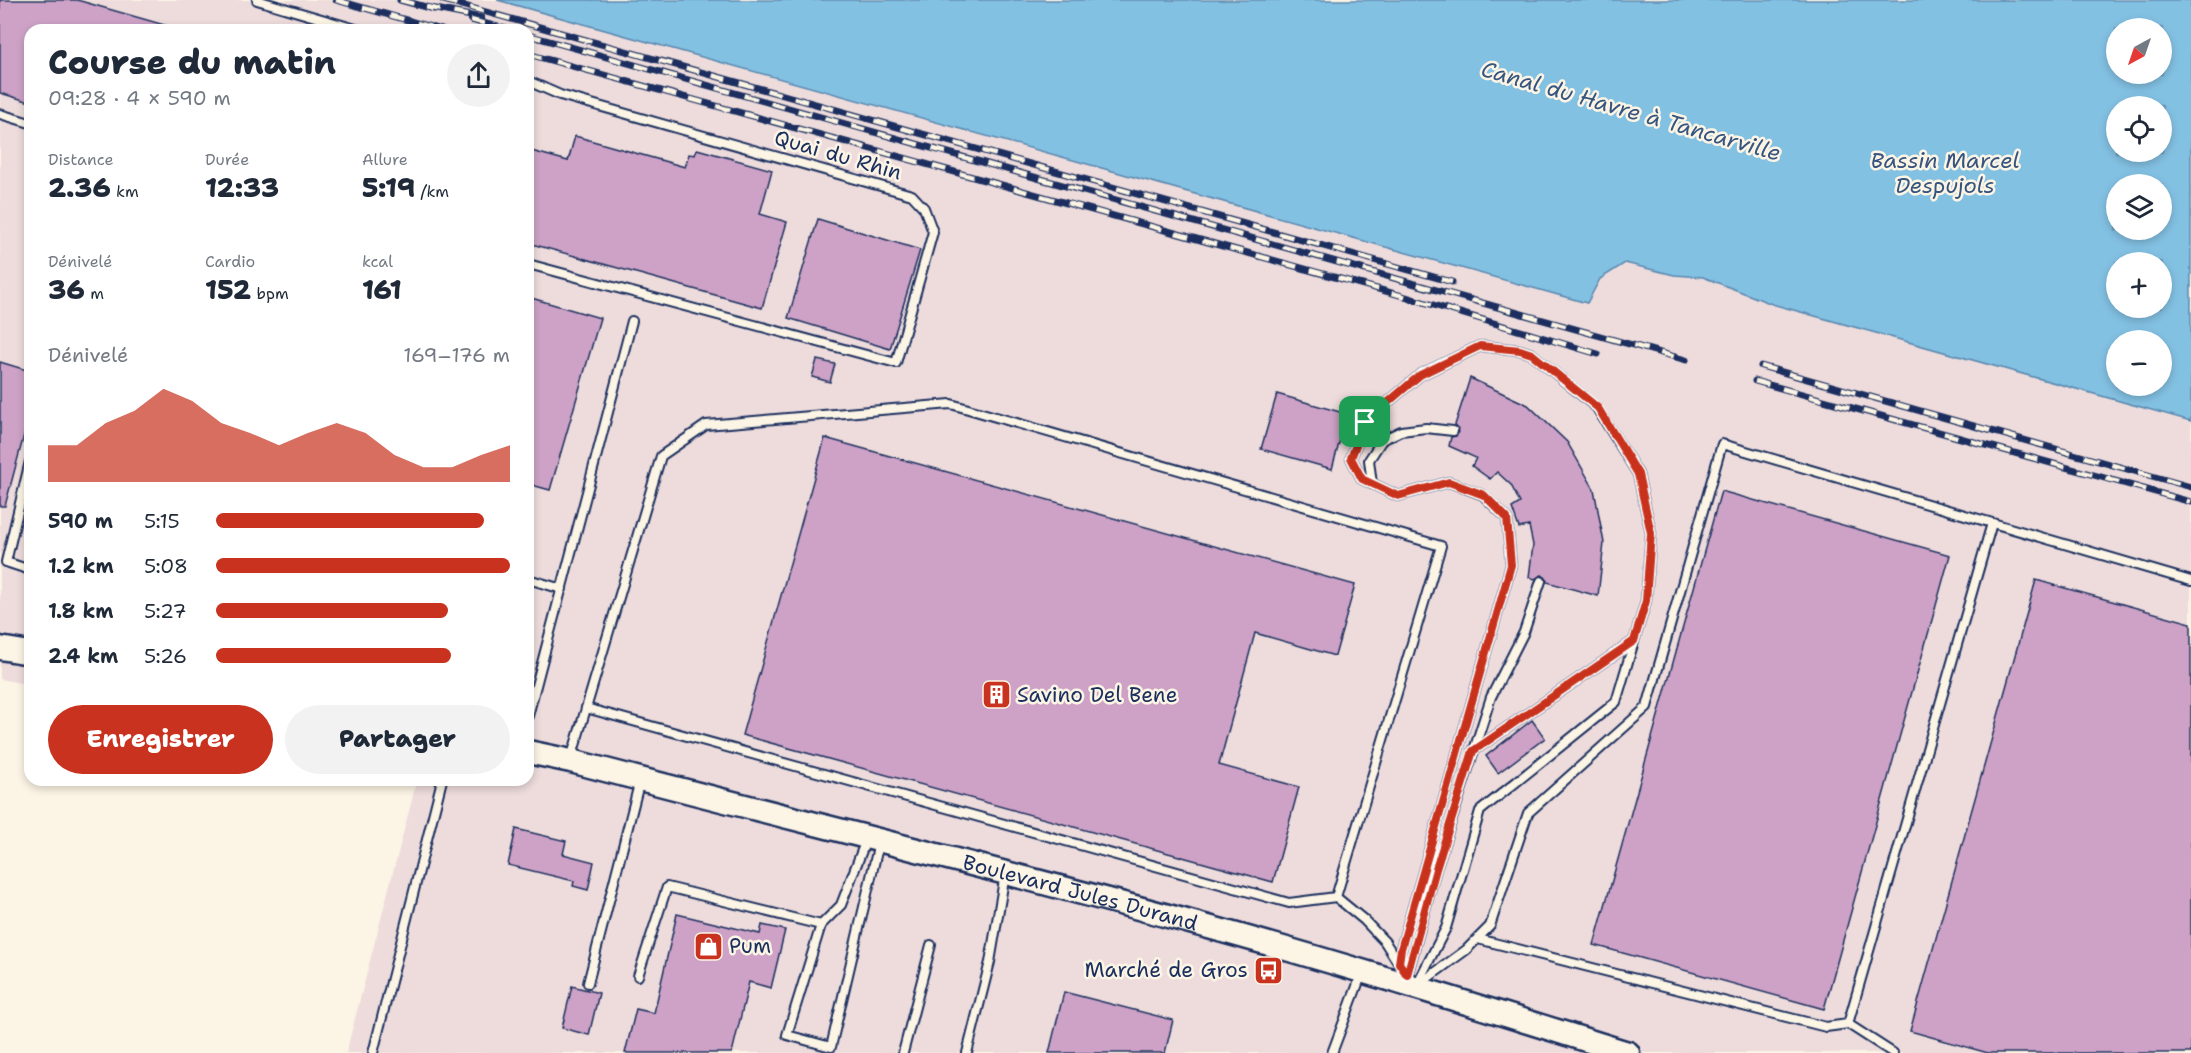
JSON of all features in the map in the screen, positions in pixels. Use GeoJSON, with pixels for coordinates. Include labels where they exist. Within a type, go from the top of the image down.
{"type":"FeatureCollection","features":[{"type":"Feature","properties":{"kind":"main road"},"geometry":{"type":"LineString","coordinates":[[0,648],[24,652]]}},
{"type":"Feature","properties":{"kind":"main road","name":"Boulevard Jules Durand"},"geometry":{"type":"LineString","coordinates":[[534,753],[571,760],[874,838],[1204,926],[1363,972],[1411,982],[1628,1053]]}},
{"type":"Feature","properties":{"kind":"lane"},"geometry":{"type":"LineString","coordinates":[[258,0],[339,24]]}},
{"type":"Feature","properties":{"kind":"lane","name":"Quai du Rhin"},"geometry":{"type":"LineString","coordinates":[[534,84],[560,95],[912,195],[924,208],[933,232],[896,363],[534,266]]}},
{"type":"Feature","properties":{"kind":"lane"},"geometry":{"type":"LineString","coordinates":[[0,114],[24,121]]}},
{"type":"Feature","properties":{"kind":"lane"},"geometry":{"type":"LineString","coordinates":[[534,687],[632,321]]}},
{"type":"Feature","properties":{"kind":"lane"},"geometry":{"type":"LineString","coordinates":[[1399,963],[1401,949],[1511,565],[1507,518],[1484,495],[1449,482],[1398,496],[1362,479],[1351,458],[1365,422],[1420,375],[1480,346],[1520,350],[1532,354],[1598,408],[1638,474],[1651,533],[1646,601],[1616,702],[1480,811],[1446,928],[1411,982]]}},
{"type":"Feature","properties":{"kind":"lane"},"geometry":{"type":"LineString","coordinates":[[571,760],[661,456],[705,425],[951,404],[1441,546],[1336,897]]}},
{"type":"Feature","properties":{"kind":"lane"},"geometry":{"type":"LineString","coordinates":[[1372,484],[1369,460],[1382,440],[1401,431],[1426,428],[1453,431]]}},
{"type":"Feature","properties":{"kind":"lane"},"geometry":{"type":"LineString","coordinates":[[1411,982],[1466,950],[1490,926],[1528,813],[1647,707],[1722,444],[2191,580]]}},
{"type":"Feature","properties":{"kind":"lane"},"geometry":{"type":"LineString","coordinates":[[24,484],[3,564],[24,569]]}},
{"type":"Feature","properties":{"kind":"lane"},"geometry":{"type":"LineString","coordinates":[[1848,1024],[1992,523]]}},
{"type":"Feature","properties":{"kind":"lane"},"geometry":{"type":"LineString","coordinates":[[1411,982],[1436,869],[1473,751],[1491,697],[1524,632],[1541,580]]}},
{"type":"Feature","properties":{"kind":"lane"},"geometry":{"type":"LineString","coordinates":[[534,581],[561,589]]}},
{"type":"Feature","properties":{"kind":"lane"},"geometry":{"type":"LineString","coordinates":[[1473,751],[1634,641]]}},
{"type":"Feature","properties":{"kind":"lane"},"geometry":{"type":"LineString","coordinates":[[586,708],[1289,903],[1336,897],[1378,935],[1411,982]]}},
{"type":"Feature","properties":{"kind":"lane"},"geometry":{"type":"LineString","coordinates":[[588,983],[640,779]]}},
{"type":"Feature","properties":{"kind":"lane"},"geometry":{"type":"LineString","coordinates":[[373,1053],[440,786]]}},
{"type":"Feature","properties":{"kind":"lane"},"geometry":{"type":"LineString","coordinates":[[874,838],[831,1047],[787,1035],[821,925],[841,905],[874,838]]}},
{"type":"Feature","properties":{"kind":"lane"},"geometry":{"type":"LineString","coordinates":[[967,1053],[990,962],[1006,873]]}},
{"type":"Feature","properties":{"kind":"lane"},"geometry":{"type":"LineString","coordinates":[[638,976],[667,887],[821,925]]}},
{"type":"Feature","properties":{"kind":"lane"},"geometry":{"type":"LineString","coordinates":[[1478,939],[1826,1027],[1848,1024],[1893,1053]]}},
{"type":"Feature","properties":{"kind":"lane"},"geometry":{"type":"LineString","coordinates":[[903,1053],[931,945]]}},
{"type":"Feature","properties":{"kind":"lane"},"geometry":{"type":"LineString","coordinates":[[1332,1053],[1363,972]]}},
{"type":"Feature","properties":{"kind":"shaded area"},"geometry":{"type":"Polygon","coordinates":[[[0,0],[497,0],[1587,303],[1600,279],[1625,263],[1674,275],[1703,277],[1772,304],[2191,421],[2191,1053],[346,1053],[415,786],[534,786],[534,24],[24,24],[24,684],[0,679],[0,0]]]}},
{"type":"Feature","properties":{"kind":"water","name":"Bassin Marcel Despujols"},"geometry":{"type":"Polygon","coordinates":[[[497,0],[2191,0],[2191,421],[1772,304],[1703,277],[1674,275],[1625,263],[1600,279],[1587,303],[497,0]]]}},
{"type":"Feature","properties":{"kind":"building"},"geometry":{"type":"Polygon","coordinates":[[[0,0],[77,0],[161,24],[24,24],[24,100],[0,93],[0,0]]]}},
{"type":"Feature","properties":{"kind":"building"},"geometry":{"type":"Polygon","coordinates":[[[575,136],[685,167],[689,154],[695,155],[697,149],[772,170],[760,214],[787,222],[762,308],[534,245],[534,152],[568,161],[575,136]]]}},
{"type":"Feature","properties":{"kind":"building"},"geometry":{"type":"Polygon","coordinates":[[[818,219],[920,250],[890,349],[788,318],[818,219]]]}},
{"type":"Feature","properties":{"kind":"building"},"geometry":{"type":"Polygon","coordinates":[[[534,299],[600,318],[550,490],[534,486],[534,299]]]}},
{"type":"Feature","properties":{"kind":"building"},"geometry":{"type":"Polygon","coordinates":[[[817,360],[835,364],[830,382],[812,377],[817,360]]]}},
{"type":"Feature","properties":{"kind":"building"},"geometry":{"type":"Polygon","coordinates":[[[0,362],[24,369],[24,435],[5,506],[0,506],[0,362]]]}},
{"type":"Feature","properties":{"kind":"building"},"geometry":{"type":"Polygon","coordinates":[[[1470,378],[1528,405],[1567,442],[1594,489],[1604,543],[1598,596],[1547,582],[1542,575],[1535,579],[1529,577],[1533,545],[1529,526],[1519,528],[1512,508],[1520,503],[1511,485],[1497,472],[1490,479],[1472,466],[1476,458],[1449,446],[1451,437],[1456,436],[1459,432],[1455,425],[1470,378]]]}},
{"type":"Feature","properties":{"kind":"building"},"geometry":{"type":"Polygon","coordinates":[[[1277,394],[1347,414],[1332,469],[1261,449],[1277,394]]]}},
{"type":"Feature","properties":{"kind":"building","name":"Savino Del Bene"},"geometry":{"type":"Polygon","coordinates":[[[825,438],[1355,585],[1335,656],[1255,633],[1219,765],[1299,787],[1273,882],[742,735],[825,438]]]}},
{"type":"Feature","properties":{"kind":"building"},"geometry":{"type":"Polygon","coordinates":[[[1721,491],[1950,555],[1824,1009],[1594,945],[1721,491]]]}},
{"type":"Feature","properties":{"kind":"building"},"geometry":{"type":"Polygon","coordinates":[[[2036,580],[2191,623],[2191,1053],[1988,1053],[1910,1031],[2036,580]]]}},
{"type":"Feature","properties":{"kind":"building"},"geometry":{"type":"Polygon","coordinates":[[[1532,720],[1545,738],[1498,773],[1486,756],[1532,720]]]}},
{"type":"Feature","properties":{"kind":"building"},"geometry":{"type":"Polygon","coordinates":[[[516,829],[566,841],[563,854],[594,862],[588,890],[573,886],[574,881],[508,865],[516,829]]]}},
{"type":"Feature","properties":{"kind":"building"},"geometry":{"type":"Polygon","coordinates":[[[677,914],[760,934],[762,925],[785,930],[771,988],[749,982],[732,1053],[625,1053],[636,1009],[654,1013],[677,914]]]}},
{"type":"Feature","properties":{"kind":"building"},"geometry":{"type":"Polygon","coordinates":[[[572,986],[599,993],[589,1035],[562,1028],[572,986]]]}},
{"type":"Feature","properties":{"kind":"building"},"geometry":{"type":"Polygon","coordinates":[[[1064,992],[1173,1020],[1165,1053],[1049,1053],[1064,992]]]}},
{"type":"Feature","properties":{"kind":"railway"},"geometry":{"type":"LineString","coordinates":[[336,0],[421,24]]}},
{"type":"Feature","properties":{"kind":"railway"},"geometry":{"type":"LineString","coordinates":[[400,0],[433,9]]}},
{"type":"Feature","properties":{"kind":"railway"},"geometry":{"type":"LineString","coordinates":[[443,0],[529,24]]}},
{"type":"Feature","properties":{"kind":"railway"},"geometry":{"type":"LineString","coordinates":[[426,7],[481,18]]}},
{"type":"Feature","properties":{"kind":"railway"},"geometry":{"type":"LineString","coordinates":[[471,20],[486,24]]}},
{"type":"Feature","properties":{"kind":"railway"},"geometry":{"type":"LineString","coordinates":[[534,25],[1452,282]]}},
{"type":"Feature","properties":{"kind":"railway"},"geometry":{"type":"LineString","coordinates":[[534,37],[1686,360]]}},
{"type":"Feature","properties":{"kind":"railway"},"geometry":{"type":"LineString","coordinates":[[534,56],[1403,296],[1598,354]]}},
{"type":"Feature","properties":{"kind":"railway"},"geometry":{"type":"LineString","coordinates":[[1761,366],[2191,487]]}},
{"type":"Feature","properties":{"kind":"railway"},"geometry":{"type":"LineString","coordinates":[[1755,381],[2191,502]]}},
{"type":"Feature","properties":{"kind":"place","name":"Savino Del Bene"},"geometry":{"type":"Point","coordinates":[996,695]}},
{"type":"Feature","properties":{"kind":"place","name":"Pum"},"geometry":{"type":"Point","coordinates":[708,946]}},
{"type":"Feature","properties":{"kind":"place","name":"Marché de Gros"},"geometry":{"type":"Point","coordinates":[1269,970]}},
{"type":"Feature","properties":{"kind":"route"},"geometry":{"type":"LineString","coordinates":[[1480,346],[1520,350],[1532,354],[1598,408],[1638,474],[1651,533],[1646,601],[1634,641],[1473,751],[1436,869],[1407,975],[1399,963],[1401,949],[1511,565],[1507,518],[1484,495],[1449,482],[1398,496],[1362,479],[1351,458],[1365,422],[1420,375],[1480,346]]}},
{"type":"Feature","properties":{"kind":"water label","name":"Canal du Havre à Tancarville"},"geometry":{"type":"Point","coordinates":[1631,111]}}]}
